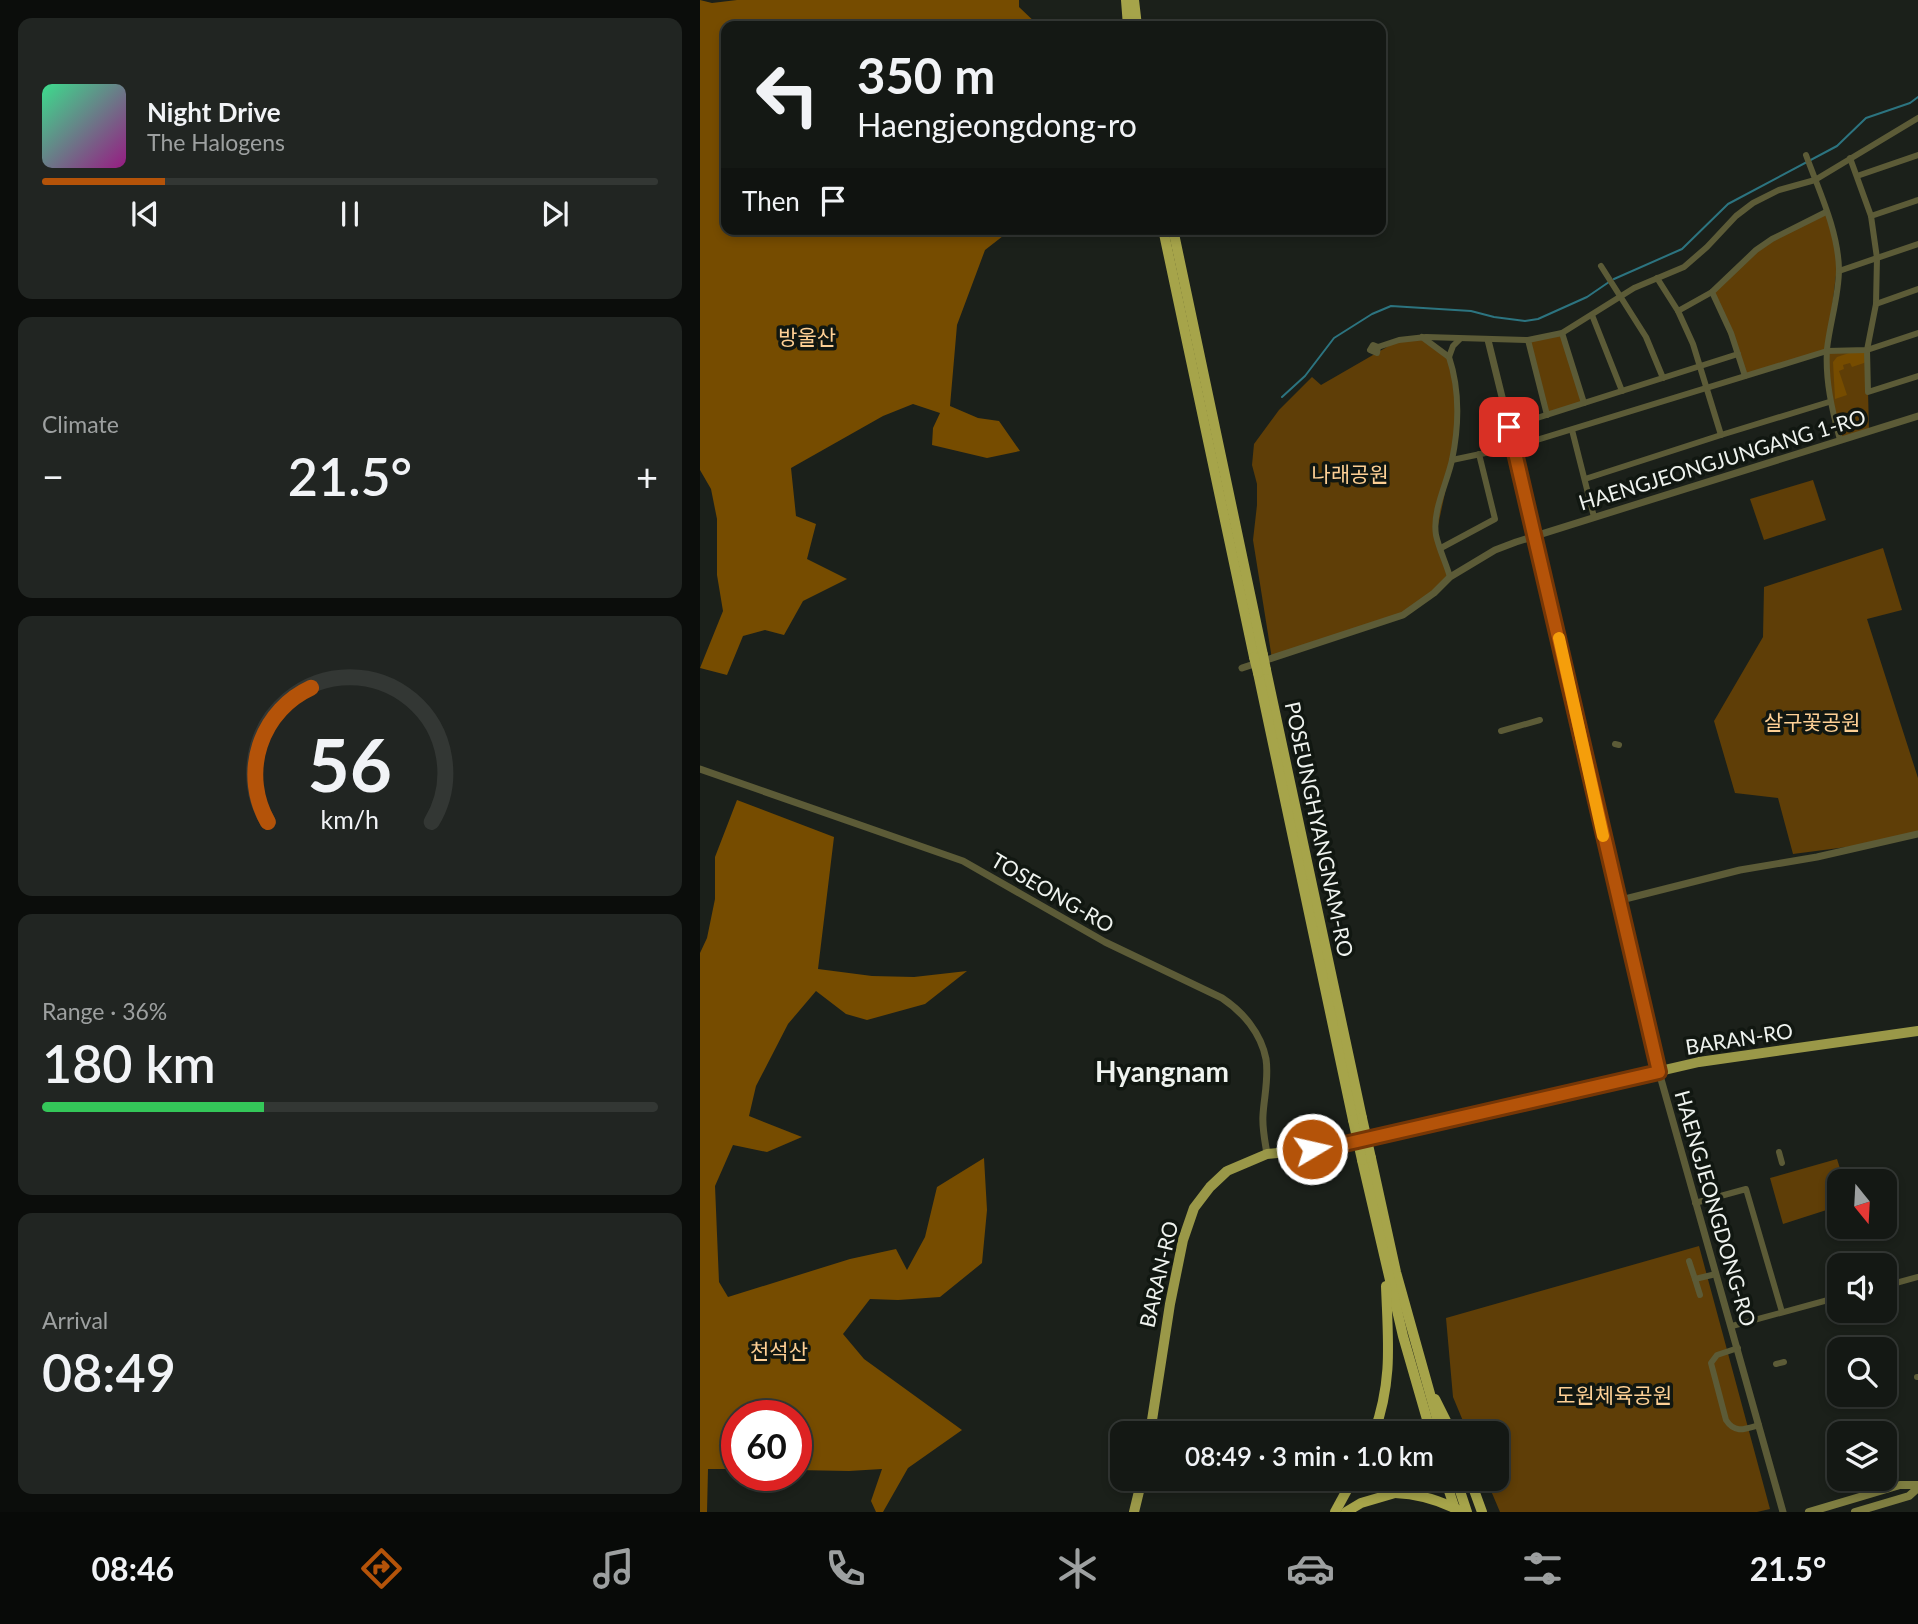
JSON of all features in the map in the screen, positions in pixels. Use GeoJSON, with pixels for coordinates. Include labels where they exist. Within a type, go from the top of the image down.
{"type":"FeatureCollection","features":[{"type":"Feature","properties":{"kind":"highway"},"geometry":{"type":"LineString","coordinates":[[1126,0],[1128,21]]}},
{"type":"Feature","properties":{"kind":"highway"},"geometry":{"type":"LineString","coordinates":[[1134,0],[1136,21]]}},
{"type":"Feature","properties":{"kind":"highway","name":"POSEUNGHYANGNAM-RO"},"geometry":{"type":"LineString","coordinates":[[1164,235],[1259,656]]}},
{"type":"Feature","properties":{"kind":"highway","name":"POSEUNGHYANGNAM-RO"},"geometry":{"type":"LineString","coordinates":[[1174,235],[1262,672],[1358,1119],[1386,1268],[1427,1421]]}},
{"type":"Feature","properties":{"kind":"highway","name":"POSEUNGHYANGNAM-RO"},"geometry":{"type":"LineString","coordinates":[[1366,1159],[1437,1421]]}},
{"type":"Feature","properties":{"kind":"highway"},"geometry":{"type":"LineString","coordinates":[[1378,1421],[1389,1363],[1386,1268]]}},
{"type":"Feature","properties":{"kind":"highway"},"geometry":{"type":"LineString","coordinates":[[1424,1379],[1446,1421]]}},
{"type":"Feature","properties":{"kind":"highway"},"geometry":{"type":"LineString","coordinates":[[1335,1512],[1346,1491]]}},
{"type":"Feature","properties":{"kind":"highway"},"geometry":{"type":"LineString","coordinates":[[1453,1491],[1459,1512]]}},
{"type":"Feature","properties":{"kind":"highway"},"geometry":{"type":"LineString","coordinates":[[1474,1491],[1482,1512]]}},
{"type":"Feature","properties":{"kind":"highway"},"geometry":{"type":"LineString","coordinates":[[1346,1512],[1361,1503],[1395,1493],[1416,1494],[1436,1500],[1459,1512]]}},
{"type":"Feature","properties":{"kind":"main road","name":"BARAN-RO"},"geometry":{"type":"LineString","coordinates":[[1152,1421],[1183,1240],[1194,1208],[1209,1187],[1227,1171],[1267,1154],[1327,1148],[1699,1062],[1918,1031]]}},
{"type":"Feature","properties":{"kind":"main road"},"geometry":{"type":"LineString","coordinates":[[1809,1512],[1900,1485],[1918,1486]]}},
{"type":"Feature","properties":{"kind":"main road"},"geometry":{"type":"LineString","coordinates":[[1855,1512],[1909,1496],[1918,1486]]}},
{"type":"Feature","properties":{"kind":"main road"},"geometry":{"type":"LineString","coordinates":[[1134,1512],[1139,1491]]}},
{"type":"Feature","properties":{"kind":"street"},"geometry":{"type":"LineString","coordinates":[[1378,347],[1399,340],[1422,337],[1528,340],[1562,332],[1634,288],[1673,273],[1696,258],[1736,216],[1753,203],[1779,190],[1815,180],[1918,118]]}},
{"type":"Feature","properties":{"kind":"street"},"geometry":{"type":"LineString","coordinates":[[1857,176],[1918,155]]}},
{"type":"Feature","properties":{"kind":"street"},"geometry":{"type":"LineString","coordinates":[[1806,156],[1836,245],[1839,271],[1827,351],[1829,402],[1840,440]]}},
{"type":"Feature","properties":{"kind":"street"},"geometry":{"type":"LineString","coordinates":[[1850,159],[1871,216],[1877,258],[1876,304],[1867,350],[1868,392],[1918,376]]}},
{"type":"Feature","properties":{"kind":"street"},"geometry":{"type":"LineString","coordinates":[[1871,216],[1918,200]]}},
{"type":"Feature","properties":{"kind":"street"},"geometry":{"type":"LineString","coordinates":[[1678,311],[1712,292],[1756,250],[1772,239],[1826,212]]}},
{"type":"Feature","properties":{"kind":"street"},"geometry":{"type":"LineString","coordinates":[[1839,271],[1918,244]]}},
{"type":"Feature","properties":{"kind":"street"},"geometry":{"type":"LineString","coordinates":[[1601,266],[1646,337],[1663,378]]}},
{"type":"Feature","properties":{"kind":"street"},"geometry":{"type":"LineString","coordinates":[[1657,278],[1678,311],[1700,366],[1721,435]]}},
{"type":"Feature","properties":{"kind":"street"},"geometry":{"type":"LineString","coordinates":[[1876,304],[1918,289]]}},
{"type":"Feature","properties":{"kind":"street"},"geometry":{"type":"LineString","coordinates":[[1712,292],[1745,376]]}},
{"type":"Feature","properties":{"kind":"street"},"geometry":{"type":"LineString","coordinates":[[1592,315],[1622,391]]}},
{"type":"Feature","properties":{"kind":"street"},"geometry":{"type":"LineString","coordinates":[[1562,332],[1584,403]]}},
{"type":"Feature","properties":{"kind":"street"},"geometry":{"type":"LineString","coordinates":[[1452,460],[1514,447],[1827,351],[1867,350],[1918,333]]}},
{"type":"Feature","properties":{"kind":"street"},"geometry":{"type":"LineString","coordinates":[[1422,337],[1449,357],[1458,394],[1452,460],[1437,519],[1436,535],[1450,577]]}},
{"type":"Feature","properties":{"kind":"street"},"geometry":{"type":"LineString","coordinates":[[1449,357],[1453,346],[1460,339]]}},
{"type":"Feature","properties":{"kind":"street","name":"HAENGJEONGDONG-RO"},"geometry":{"type":"LineString","coordinates":[[1488,340],[1536,535],[1659,1072],[1783,1512]]}},
{"type":"Feature","properties":{"kind":"street"},"geometry":{"type":"LineString","coordinates":[[1528,340],[1547,415]]}},
{"type":"Feature","properties":{"kind":"street"},"geometry":{"type":"LineString","coordinates":[[1509,427],[1738,354]]}},
{"type":"Feature","properties":{"kind":"street"},"geometry":{"type":"LineString","coordinates":[[1585,479],[1829,402]]}},
{"type":"Feature","properties":{"kind":"street","name":"HAENGJEONGJUNGANG 1-RO"},"geometry":{"type":"LineString","coordinates":[[1242,668],[1403,615],[1434,593],[1450,577],[1495,550],[1918,416]]}},
{"type":"Feature","properties":{"kind":"street"},"geometry":{"type":"LineString","coordinates":[[1572,430],[1594,517]]}},
{"type":"Feature","properties":{"kind":"street"},"geometry":{"type":"LineString","coordinates":[[1441,548],[1495,519],[1479,454]]}},
{"type":"Feature","properties":{"kind":"street"},"geometry":{"type":"LineString","coordinates":[[1502,731],[1539,720]]}},
{"type":"Feature","properties":{"kind":"street","name":"TOSEONG-RO"},"geometry":{"type":"LineString","coordinates":[[700,769],[963,861],[1105,942],[1222,998],[1248,1020],[1266,1058],[1262,1118],[1267,1154]]}},
{"type":"Feature","properties":{"kind":"street"},"geometry":{"type":"LineString","coordinates":[[1620,900],[1741,870],[1817,857],[1918,834]]}},
{"type":"Feature","properties":{"kind":"street"},"geometry":{"type":"LineString","coordinates":[[1703,1146],[1706,1157]]}},
{"type":"Feature","properties":{"kind":"street"},"geometry":{"type":"LineString","coordinates":[[1779,1152],[1782,1163]]}},
{"type":"Feature","properties":{"kind":"street"},"geometry":{"type":"LineString","coordinates":[[1695,1203],[1746,1189],[1782,1312]]}},
{"type":"Feature","properties":{"kind":"street"},"geometry":{"type":"LineString","coordinates":[[1689,1261],[1700,1295]]}},
{"type":"Feature","properties":{"kind":"street"},"geometry":{"type":"LineString","coordinates":[[1695,1279],[1716,1274]]}},
{"type":"Feature","properties":{"kind":"street"},"geometry":{"type":"LineString","coordinates":[[1897,1283],[1918,1277]]}},
{"type":"Feature","properties":{"kind":"street"},"geometry":{"type":"LineString","coordinates":[[1732,1326],[1827,1300]]}},
{"type":"Feature","properties":{"kind":"street"},"geometry":{"type":"LineString","coordinates":[[1738,1348],[1717,1355],[1711,1363],[1726,1420],[1731,1428],[1739,1430],[1759,1425]]}},
{"type":"Feature","properties":{"kind":"green space","name":"방울산"},"geometry":{"type":"Polygon","coordinates":[[[700,0],[712,3],[737,0],[1019,0],[1019,7],[1034,21],[721,21],[721,235],[1004,235],[985,250],[957,325],[950,406],[978,418],[999,421],[1020,451],[987,458],[932,445],[933,428],[940,413],[913,404],[883,416],[791,468],[796,516],[816,524],[807,559],[847,579],[803,601],[784,635],[765,630],[743,636],[727,675],[700,668],[723,611],[717,575],[717,519],[711,489],[700,470],[700,0]]]}},
{"type":"Feature","properties":{"kind":"green space"},"geometry":{"type":"Polygon","coordinates":[[[1826,212],[1838,258],[1827,350],[1867,350],[1869,431],[1840,440],[1829,402],[1827,351],[1745,376],[1712,292],[1756,250],[1826,212]]]}},
{"type":"Feature","properties":{"kind":"green space"},"geometry":{"type":"Polygon","coordinates":[[[1562,333],[1584,403],[1547,415],[1528,340],[1562,333]]]}},
{"type":"Feature","properties":{"kind":"green space","name":"나래공원"},"geometry":{"type":"Polygon","coordinates":[[[1422,337],[1449,357],[1458,394],[1452,460],[1436,535],[1450,577],[1403,615],[1272,659],[1253,540],[1257,505],[1257,484],[1252,465],[1254,444],[1279,410],[1312,377],[1321,385],[1399,340],[1422,337]]]}},
{"type":"Feature","properties":{"kind":"green space"},"geometry":{"type":"Polygon","coordinates":[[[1867,350],[1867,362],[1852,367],[1850,363],[1843,365],[1844,369],[1839,371],[1847,395],[1835,399],[1833,362],[1837,357],[1867,350]]]}},
{"type":"Feature","properties":{"kind":"green space"},"geometry":{"type":"Polygon","coordinates":[[[1813,480],[1826,520],[1764,540],[1750,499],[1813,480]]]}},
{"type":"Feature","properties":{"kind":"green space","name":"살구꽃공원"},"geometry":{"type":"Polygon","coordinates":[[[1883,548],[1902,610],[1867,619],[1918,778],[1918,834],[1885,842],[1793,854],[1778,798],[1735,793],[1714,721],[1763,637],[1764,587],[1883,548]]]}},
{"type":"Feature","properties":{"kind":"green space","name":"천석산"},"geometry":{"type":"Polygon","coordinates":[[[737,800],[834,837],[818,969],[872,976],[914,977],[967,971],[925,1004],[867,1020],[846,1014],[816,991],[788,1024],[756,1086],[749,1116],[802,1137],[767,1152],[733,1145],[715,1186],[719,1282],[728,1297],[850,1259],[896,1249],[907,1270],[925,1237],[937,1187],[984,1158],[987,1210],[982,1263],[940,1297],[870,1299],[843,1334],[864,1359],[962,1430],[908,1468],[883,1512],[876,1512],[871,1501],[882,1469],[812,1470],[812,1400],[721,1400],[721,1469],[708,1469],[707,1512],[700,1512],[700,953],[707,938],[715,899],[715,857],[737,800]]]}},
{"type":"Feature","properties":{"kind":"green space"},"geometry":{"type":"Polygon","coordinates":[[[1837,1159],[1840,1169],[1827,1169],[1827,1210],[1783,1224],[1770,1178],[1837,1159]]]}},
{"type":"Feature","properties":{"kind":"green space","name":"도원체육공원"},"geometry":{"type":"Polygon","coordinates":[[[1699,1246],[1770,1509],[1757,1512],[1500,1512],[1491,1491],[1509,1491],[1509,1421],[1463,1421],[1453,1397],[1446,1318],[1699,1246]]]}},
{"type":"Feature","properties":{"kind":"waterway"},"geometry":{"type":"LineString","coordinates":[[1614,279],[1682,249],[1728,204],[1837,146],[1866,118],[1910,103],[1918,97]]}},
{"type":"Feature","properties":{"kind":"waterway"},"geometry":{"type":"LineString","coordinates":[[1282,397],[1305,376],[1334,338],[1372,314],[1391,306],[1471,311],[1525,321],[1538,319],[1587,297],[1609,282]]}},
{"type":"Feature","properties":{"kind":"slow traffic"},"geometry":{"type":"LineString","coordinates":[[1559,638],[1603,836]]}},
{"type":"Feature","properties":{"kind":"district","name":"Hyangnam"},"geometry":{"type":"Point","coordinates":[1162,1071]}},
{"type":"Feature","properties":{"kind":"route"},"geometry":{"type":"LineString","coordinates":[[1312,1149],[1327,1148],[1659,1072],[1509,427]]}}]}
